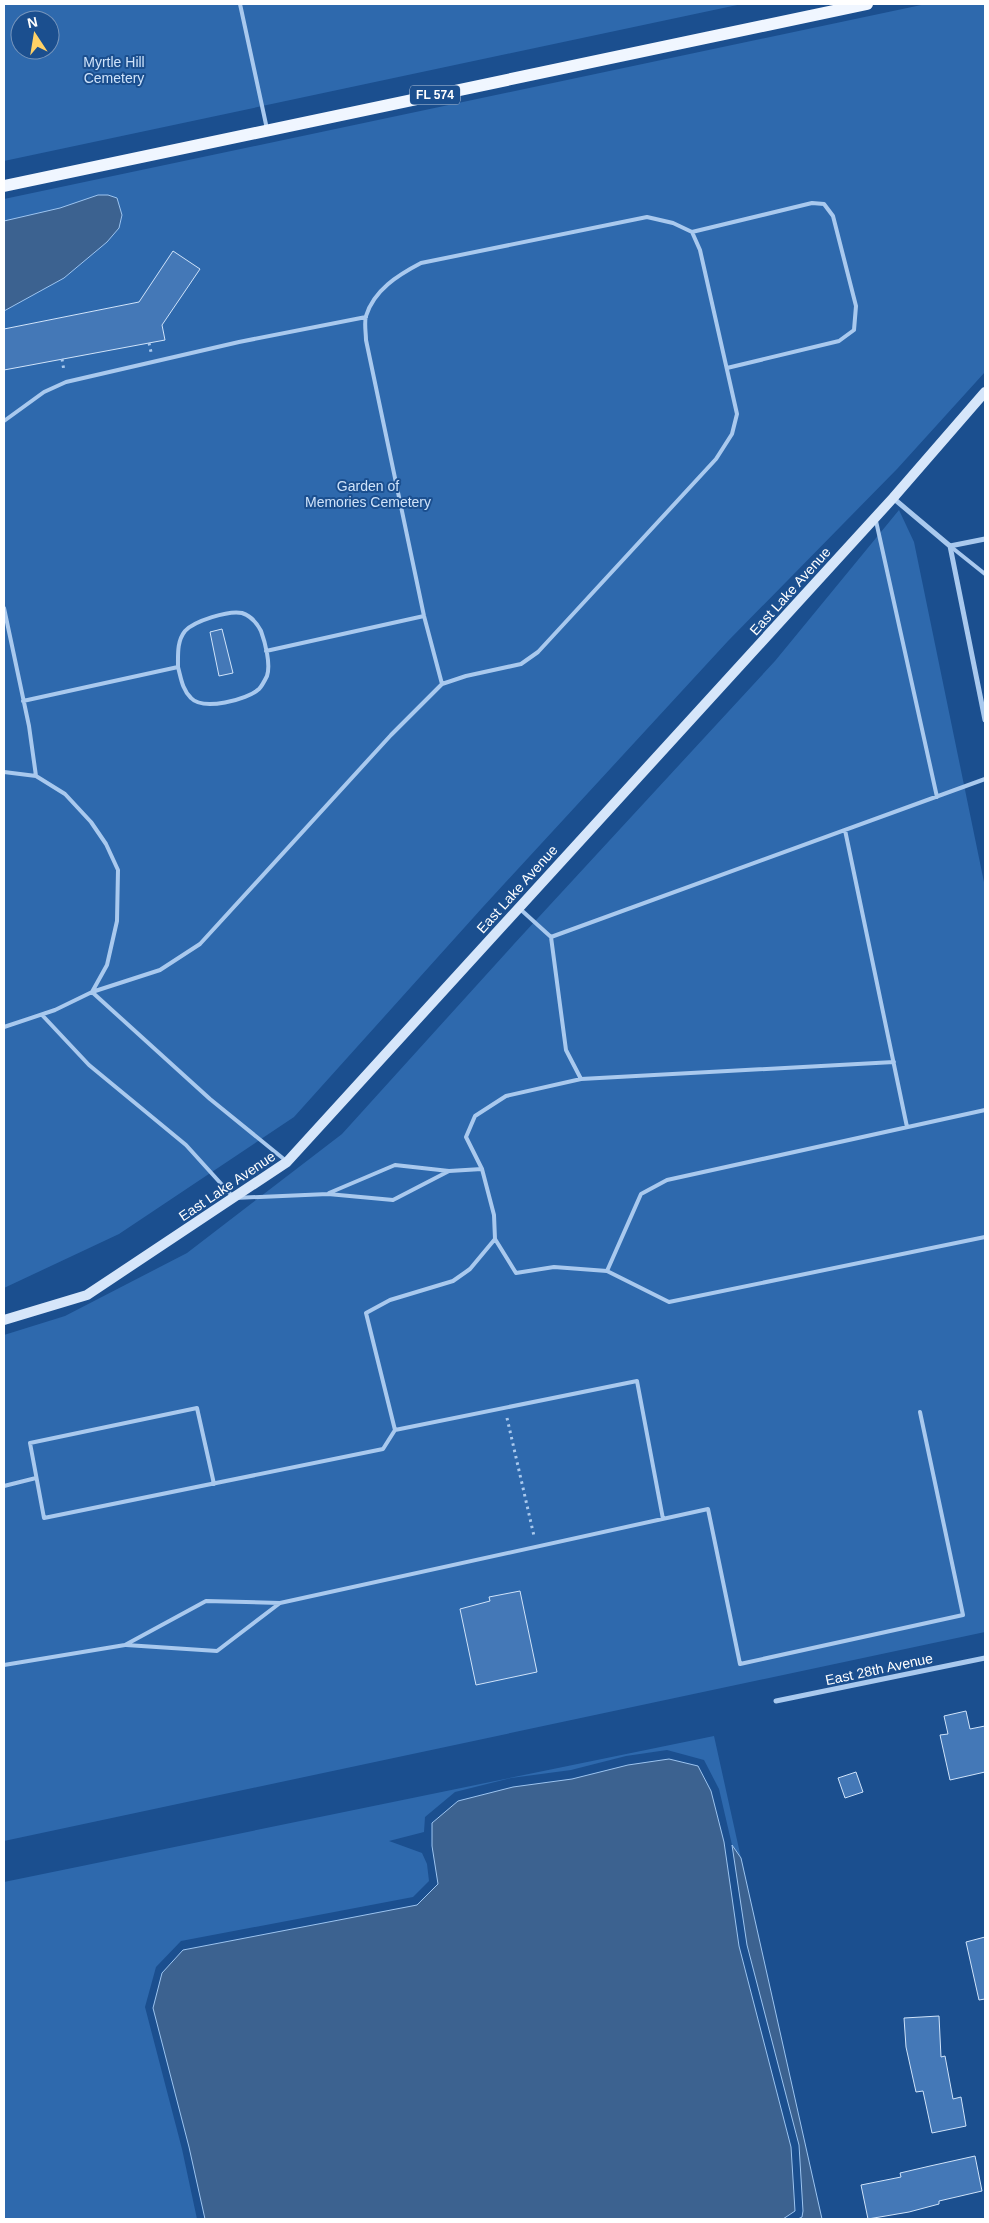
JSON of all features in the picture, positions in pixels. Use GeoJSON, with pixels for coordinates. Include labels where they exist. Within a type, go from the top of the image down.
{"type":"FeatureCollection","features":[{"type":"Feature","properties":{"kind":"main road","name":"FL 574"},"geometry":{"type":"LineString","coordinates":[[4,186],[867,4]]}},
{"type":"Feature","properties":{"kind":"street","name":"East Lake Avenue"},"geometry":{"type":"LineString","coordinates":[[4,1320],[88,1295],[288,1162],[894,498],[985,392]]}},
{"type":"Feature","properties":{"kind":"street"},"geometry":{"type":"LineString","coordinates":[[894,498],[950,546],[985,720]]}},
{"type":"Feature","properties":{"kind":"street"},"geometry":{"type":"LineString","coordinates":[[950,546],[985,538]]}},
{"type":"Feature","properties":{"kind":"street","name":"East 28th Avenue"},"geometry":{"type":"LineString","coordinates":[[776,1701],[985,1658]]}},
{"type":"Feature","properties":{"kind":"lane"},"geometry":{"type":"LineString","coordinates":[[240,4],[267,130]]}},
{"type":"Feature","properties":{"kind":"lane"},"geometry":{"type":"LineString","coordinates":[[692,232],[812,202],[824,204],[832,216],[835,225],[856,306],[854,330],[839,341],[727,368]]}},
{"type":"Feature","properties":{"kind":"lane"},"geometry":{"type":"LineString","coordinates":[[4,1027],[55,1010],[92,992],[160,970],[200,944],[390,735],[442,684],[466,676],[521,664],[538,652],[716,459],[732,434],[737,414],[700,250],[692,232],[674,223],[647,217],[421,263],[388,283],[377,296],[366,317],[366,340],[424,616],[442,684]]}},
{"type":"Feature","properties":{"kind":"lane"},"geometry":{"type":"LineString","coordinates":[[4,421],[44,392],[66,382],[239,342],[366,317]]}},
{"type":"Feature","properties":{"kind":"lane"},"geometry":{"type":"LineString","coordinates":[[875,518],[937,797]]}},
{"type":"Feature","properties":{"kind":"lane"},"geometry":{"type":"LineString","coordinates":[[950,546],[985,574]]}},
{"type":"Feature","properties":{"kind":"lane"},"geometry":{"type":"LineString","coordinates":[[4,608],[36,776]]}},
{"type":"Feature","properties":{"kind":"lane"},"geometry":{"type":"LineString","coordinates":[[241,613],[253,619],[261,630],[266,651],[267,675],[260,688],[246,697],[209,705],[192,700],[182,685],[178,667],[178,647],[184,632],[195,622],[221,615],[241,613]]}},
{"type":"Feature","properties":{"kind":"lane"},"geometry":{"type":"LineString","coordinates":[[266,651],[424,616]]}},
{"type":"Feature","properties":{"kind":"lane"},"geometry":{"type":"LineString","coordinates":[[23,701],[178,667]]}},
{"type":"Feature","properties":{"kind":"lane"},"geometry":{"type":"LineString","coordinates":[[4,772],[36,776],[65,794],[91,822],[106,844],[118,870],[117,921],[107,965],[92,992]]}},
{"type":"Feature","properties":{"kind":"lane"},"geometry":{"type":"LineString","coordinates":[[551,937],[985,780]]}},
{"type":"Feature","properties":{"kind":"lane"},"geometry":{"type":"LineString","coordinates":[[845,830],[907,1127]]}},
{"type":"Feature","properties":{"kind":"lane"},"geometry":{"type":"LineString","coordinates":[[518,908],[551,937],[566,1050],[581,1079]]}},
{"type":"Feature","properties":{"kind":"lane"},"geometry":{"type":"LineString","coordinates":[[92,992],[210,1099],[288,1162]]}},
{"type":"Feature","properties":{"kind":"lane"},"geometry":{"type":"LineString","coordinates":[[42,1015],[89,1065],[186,1145],[234,1198],[328,1194],[394,1200],[449,1171]]}},
{"type":"Feature","properties":{"kind":"lane"},"geometry":{"type":"LineString","coordinates":[[894,1062],[581,1079],[506,1096],[475,1116],[466,1137],[482,1169],[494,1215],[495,1240],[516,1272],[554,1268],[607,1271],[669,1302],[985,1237]]}},
{"type":"Feature","properties":{"kind":"lane"},"geometry":{"type":"LineString","coordinates":[[607,1271],[641,1194],[667,1180],[985,1110]]}},
{"type":"Feature","properties":{"kind":"lane"},"geometry":{"type":"LineString","coordinates":[[328,1194],[395,1165],[449,1171],[482,1169]]}},
{"type":"Feature","properties":{"kind":"lane"},"geometry":{"type":"LineString","coordinates":[[214,1484],[197,1408],[30,1443],[44,1518],[214,1484],[383,1449],[394,1430],[366,1313],[390,1300],[453,1281],[470,1269],[495,1240]]}},
{"type":"Feature","properties":{"kind":"lane"},"geometry":{"type":"LineString","coordinates":[[394,1430],[637,1381],[663,1519]]}},
{"type":"Feature","properties":{"kind":"lane"},"geometry":{"type":"LineString","coordinates":[[125,1645],[206,1601],[280,1603],[708,1509],[740,1664],[963,1615],[920,1412]]}},
{"type":"Feature","properties":{"kind":"lane"},"geometry":{"type":"LineString","coordinates":[[4,1486],[36,1478]]}},
{"type":"Feature","properties":{"kind":"lane"},"geometry":{"type":"LineString","coordinates":[[4,1665],[125,1645],[217,1651],[280,1603]]}},
{"type":"Feature","properties":{"kind":"path"},"geometry":{"type":"LineString","coordinates":[[505,1408],[536,1546]]}},
{"type":"Feature","properties":{"kind":"green space","name":"Myrtle Hill Cemetery"},"geometry":{"type":"Polygon","coordinates":[[[4,4],[742,4],[4,161],[4,4]]]}},
{"type":"Feature","properties":{"kind":"green space","name":"Garden of Memories Cemetery"},"geometry":{"type":"Polygon","coordinates":[[[926,4],[985,4],[985,372],[897,469],[728,641],[482,908],[294,1117],[119,1234],[4,1288],[4,199],[926,4]]]}},
{"type":"Feature","properties":{"kind":"green space"},"geometry":{"type":"Polygon","coordinates":[[[899,510],[914,542],[985,887],[985,1632],[4,1841],[4,1335],[65,1316],[187,1253],[342,1134],[775,661],[899,510]]]}},
{"type":"Feature","properties":{"kind":"green space"},"geometry":{"type":"Polygon","coordinates":[[[714,1736],[741,1858],[732,1845],[719,1789],[704,1760],[667,1750],[626,1756],[571,1770],[511,1778],[455,1792],[425,1817],[424,1832],[389,1841],[422,1853],[427,1864],[429,1881],[413,1897],[181,1941],[156,1967],[145,2007],[182,2149],[197,2219],[4,2219],[4,1882],[714,1736]]]}},
{"type":"Feature","properties":{"kind":"shaded area"},"geometry":{"type":"Polygon","coordinates":[[[98,195],[108,195],[117,198],[122,215],[119,228],[107,242],[64,278],[4,311],[4,221],[60,208],[98,195]]]}},
{"type":"Feature","properties":{"kind":"shaded area"},"geometry":{"type":"Polygon","coordinates":[[[669,1759],[698,1766],[711,1791],[724,1842],[739,1946],[791,2147],[795,2211],[783,2219],[205,2219],[189,2147],[153,2008],[162,1973],[183,1950],[417,1905],[438,1884],[432,1846],[432,1823],[458,1801],[513,1787],[572,1779],[628,1765],[669,1759]]]}},
{"type":"Feature","properties":{"kind":"shaded area"},"geometry":{"type":"Polygon","coordinates":[[[732,1845],[741,1858],[822,2219],[798,2219],[802,2217],[803,2211],[799,2145],[747,1945],[732,1845]]]}},
{"type":"Feature","properties":{"kind":"building"},"geometry":{"type":"Polygon","coordinates":[[[173,251],[200,269],[162,325],[165,340],[4,370],[4,329],[139,302],[173,251]]]}},
{"type":"Feature","properties":{"kind":"building"},"geometry":{"type":"Polygon","coordinates":[[[222,629],[233,673],[219,676],[210,632],[222,629]]]}},
{"type":"Feature","properties":{"kind":"building"},"geometry":{"type":"Polygon","coordinates":[[[520,1591],[537,1672],[476,1685],[460,1609],[490,1601],[489,1597],[520,1591]]]}},
{"type":"Feature","properties":{"kind":"building"},"geometry":{"type":"Polygon","coordinates":[[[966,1711],[970,1729],[985,1726],[985,1772],[950,1780],[940,1735],[948,1734],[944,1716],[966,1711]]]}},
{"type":"Feature","properties":{"kind":"building"},"geometry":{"type":"Polygon","coordinates":[[[856,1772],[863,1792],[845,1798],[838,1778],[856,1772]]]}},
{"type":"Feature","properties":{"kind":"building"},"geometry":{"type":"Polygon","coordinates":[[[985,1937],[985,1999],[979,2000],[966,1942],[985,1937]]]}},
{"type":"Feature","properties":{"kind":"building"},"geometry":{"type":"Polygon","coordinates":[[[939,2016],[941,2057],[945,2056],[953,2099],[961,2097],[966,2126],[932,2133],[923,2091],[916,2092],[906,2047],[904,2018],[939,2016]]]}},
{"type":"Feature","properties":{"kind":"building"},"geometry":{"type":"Polygon","coordinates":[[[975,2156],[982,2191],[939,2201],[939,2204],[909,2212],[868,2219],[861,2185],[901,2177],[900,2173],[975,2156]]]}}]}
